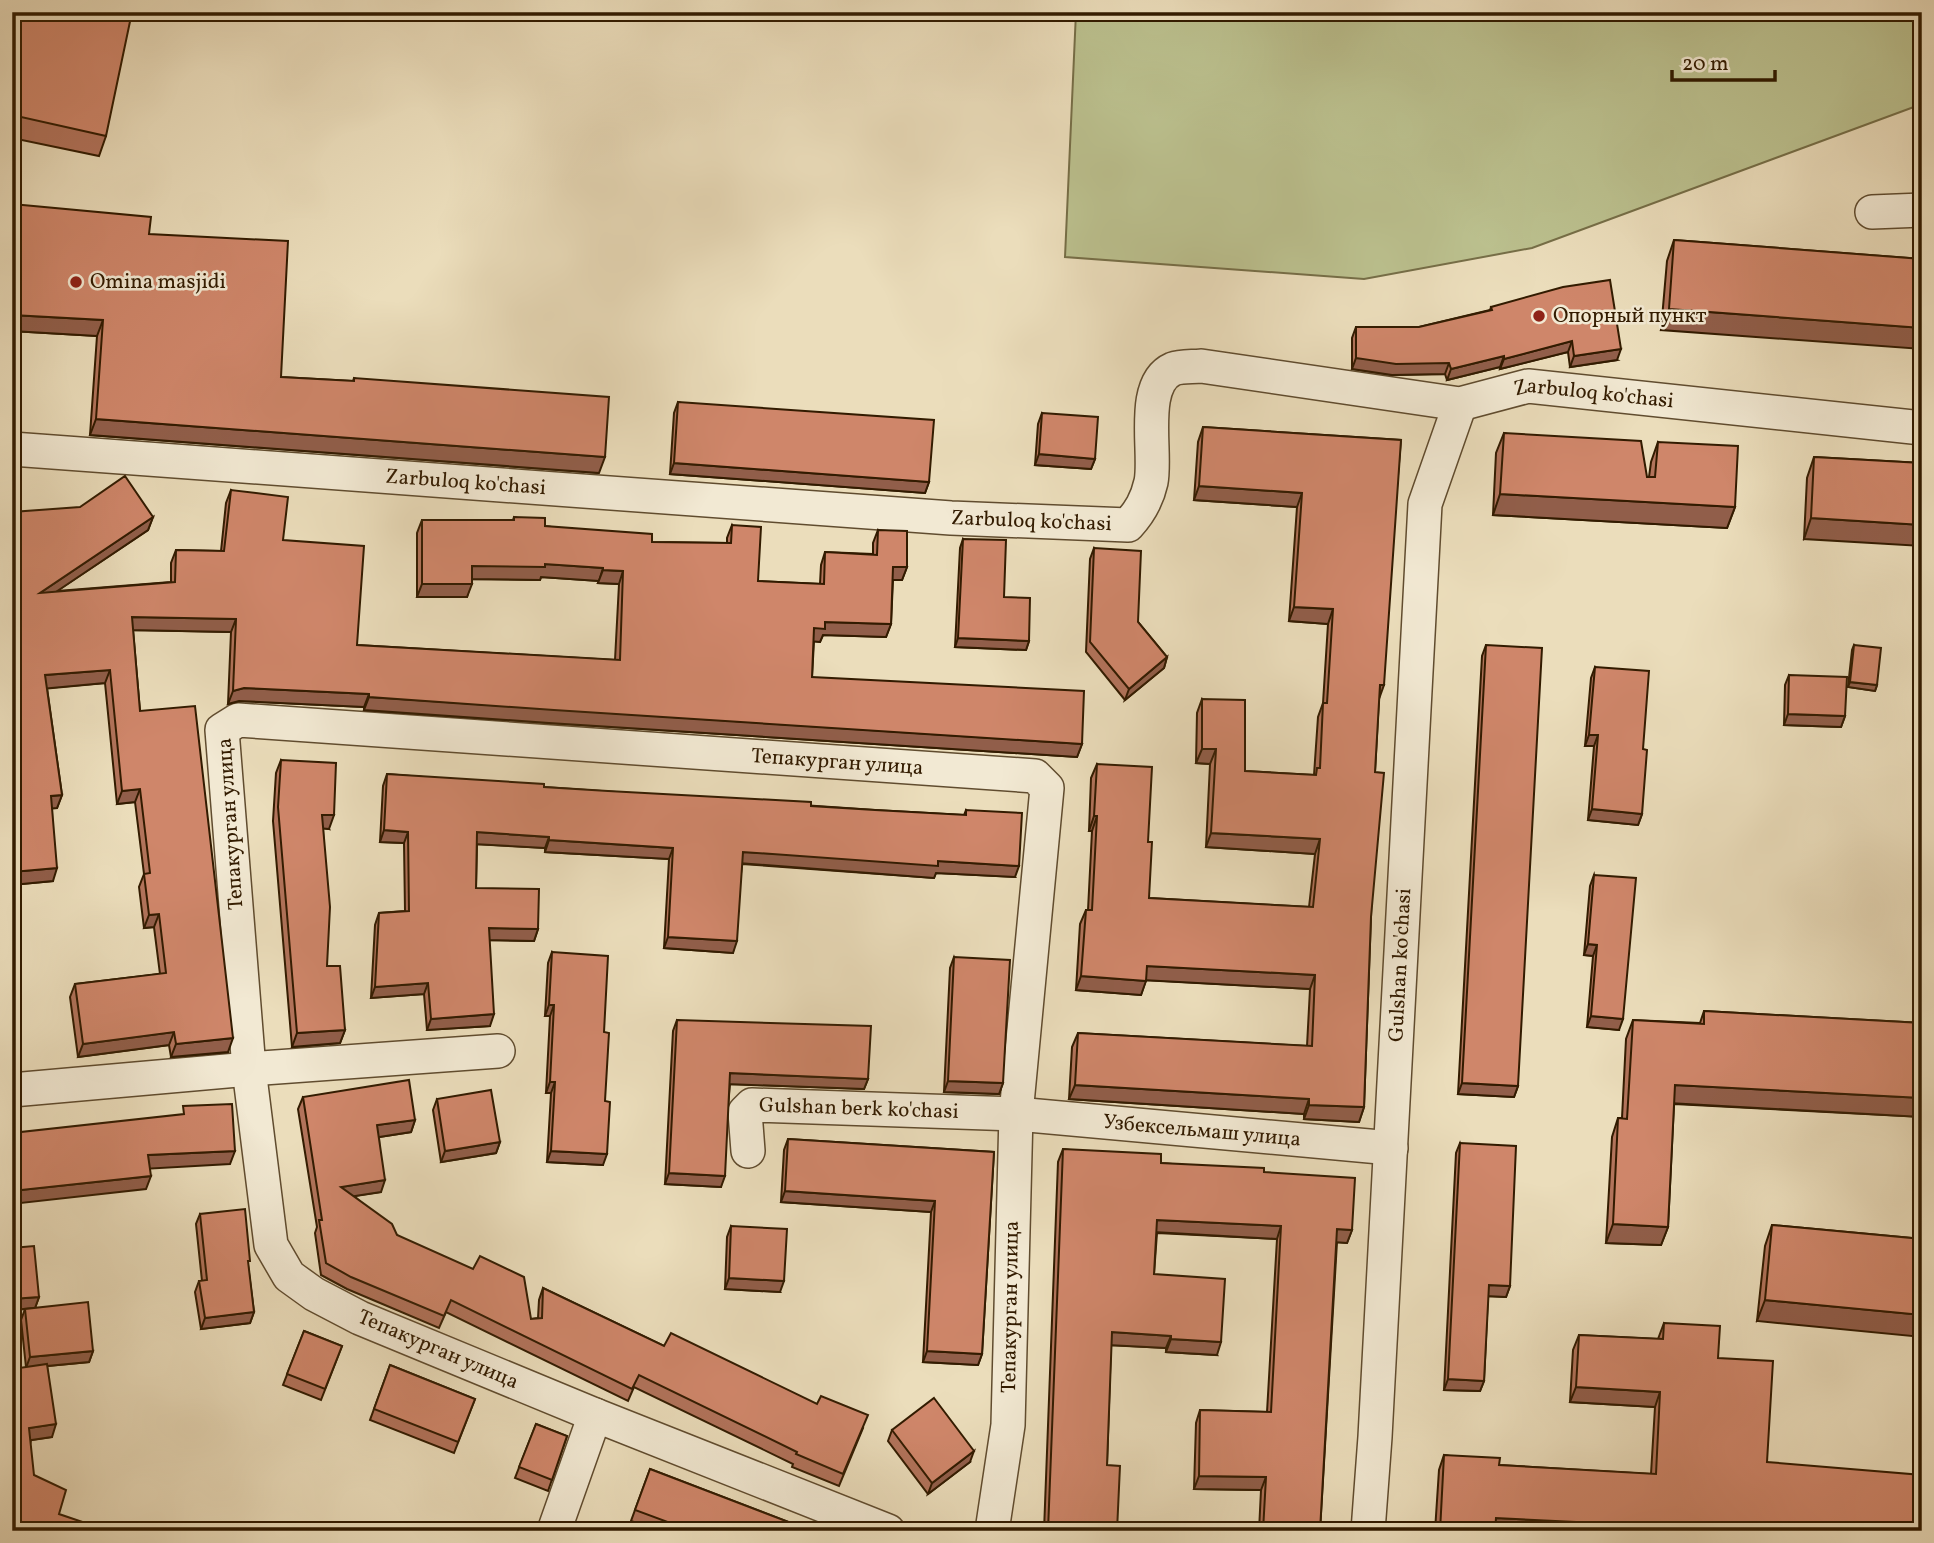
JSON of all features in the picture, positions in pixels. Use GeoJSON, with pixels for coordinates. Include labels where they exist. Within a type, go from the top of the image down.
{"type":"FeatureCollection","features":[{"type":"Feature","properties":{"kind":"street"},"geometry":{"type":"LineString","coordinates":[[1872,212],[1922,211]]}},
{"type":"Feature","properties":{"kind":"street","name":"Zarbuloq ko'chasi"},"geometry":{"type":"LineString","coordinates":[[12,449],[951,518],[1128,525],[1142,509],[1151,480],[1153,398],[1162,378],[1174,368],[1201,366],[1460,404],[1528,386],[1922,428]]}},
{"type":"Feature","properties":{"kind":"street","name":"Gulshan ko'chasi"},"geometry":{"type":"LineString","coordinates":[[1368,1531],[1425,504],[1460,404]]}},
{"type":"Feature","properties":{"kind":"street","name":"Тепакурган улица"},"geometry":{"type":"LineString","coordinates":[[888,1531],[360,1318],[314,1294],[289,1276],[271,1245],[249,1069],[222,730],[238,720],[1035,776],[1047,789],[1016,1114],[1008,1425],[992,1531]]}},
{"type":"Feature","properties":{"kind":"street"},"geometry":{"type":"LineString","coordinates":[[12,1090],[498,1051]]}},
{"type":"Feature","properties":{"kind":"street","name":"Gulshan berk ko'chasi"},"geometry":{"type":"LineString","coordinates":[[748,1151],[745,1112],[752,1105],[1016,1114]]}},
{"type":"Feature","properties":{"kind":"street","name":"Узбексельмаш улица"},"geometry":{"type":"LineString","coordinates":[[1016,1114],[1391,1148]]}},
{"type":"Feature","properties":{"kind":"street"},"geometry":{"type":"LineString","coordinates":[[554,1531],[595,1415]]}},
{"type":"Feature","properties":{"kind":"green space"},"geometry":{"type":"Polygon","coordinates":[[[1076,12],[1922,12],[1922,104],[1532,248],[1364,279],[1065,257],[1076,12]]]}},
{"type":"Feature","properties":{"kind":"building"},"geometry":{"type":"Polygon","coordinates":[[[12,12],[132,12],[106,136],[12,115],[12,12]]]}},
{"type":"Feature","properties":{"kind":"building"},"geometry":{"type":"Polygon","coordinates":[[[12,204],[151,217],[149,234],[288,241],[281,377],[354,381],[354,378],[609,397],[605,457],[96,419],[103,320],[12,315],[12,204]]]}},
{"type":"Feature","properties":{"kind":"building"},"geometry":{"type":"Polygon","coordinates":[[[1674,240],[1922,259],[1922,328],[1669,309],[1674,240]]]}},
{"type":"Feature","properties":{"kind":"building"},"geometry":{"type":"Polygon","coordinates":[[[1610,280],[1621,349],[1574,356],[1572,341],[1504,359],[1504,356],[1451,369],[1449,363],[1396,364],[1356,358],[1356,327],[1419,327],[1492,310],[1491,307],[1563,287],[1610,280]]]}},
{"type":"Feature","properties":{"kind":"building"},"geometry":{"type":"Polygon","coordinates":[[[678,402],[934,420],[929,482],[674,463],[678,402]]]}},
{"type":"Feature","properties":{"kind":"building"},"geometry":{"type":"Polygon","coordinates":[[[1042,413],[1098,417],[1095,459],[1039,454],[1042,413]]]}},
{"type":"Feature","properties":{"kind":"building"},"geometry":{"type":"Polygon","coordinates":[[[1203,427],[1401,440],[1384,685],[1380,685],[1375,772],[1384,773],[1371,917],[1364,1107],[1309,1105],[1309,1099],[1075,1085],[1078,1033],[1312,1046],[1315,975],[1147,966],[1146,981],[1081,976],[1086,910],[1092,910],[1097,764],[1152,767],[1148,842],[1152,842],[1149,898],[1313,907],[1320,839],[1211,833],[1216,749],[1202,749],[1202,699],[1245,700],[1245,771],[1316,775],[1317,768],[1320,768],[1323,703],[1327,703],[1333,609],[1294,607],[1302,493],[1199,486],[1203,427]]]}},
{"type":"Feature","properties":{"kind":"building"},"geometry":{"type":"Polygon","coordinates":[[[1504,433],[1641,441],[1647,477],[1655,477],[1658,442],[1738,446],[1735,507],[1500,494],[1504,433]]]}},
{"type":"Feature","properties":{"kind":"building"},"geometry":{"type":"Polygon","coordinates":[[[1814,457],[1922,463],[1922,525],[1811,518],[1814,457]]]}},
{"type":"Feature","properties":{"kind":"building"},"geometry":{"type":"Polygon","coordinates":[[[125,476],[153,517],[40,593],[175,582],[176,550],[224,551],[231,490],[288,497],[283,540],[364,546],[357,645],[620,660],[623,571],[545,564],[545,567],[472,566],[472,584],[422,584],[422,520],[545,518],[545,526],[652,534],[652,542],[731,543],[732,525],[761,527],[758,581],[824,584],[825,552],[877,555],[878,530],[907,531],[907,567],[893,567],[891,624],[825,622],[825,629],[814,628],[812,677],[1084,691],[1082,744],[554,710],[369,697],[369,694],[244,688],[233,691],[236,619],[132,617],[140,711],[195,706],[233,1038],[176,1044],[174,1032],[83,1044],[75,984],[166,973],[159,914],[149,915],[144,874],[150,873],[140,789],[122,791],[110,670],[45,675],[62,795],[51,796],[57,868],[12,872],[12,512],[80,507],[125,476]]]}},
{"type":"Feature","properties":{"kind":"building"},"geometry":{"type":"Polygon","coordinates":[[[963,539],[1006,540],[1004,597],[1030,598],[1029,641],[958,638],[963,539]]]}},
{"type":"Feature","properties":{"kind":"building"},"geometry":{"type":"Polygon","coordinates":[[[1094,548],[1141,551],[1138,622],[1167,657],[1129,689],[1090,642],[1094,548]]]}},
{"type":"Feature","properties":{"kind":"building"},"geometry":{"type":"Polygon","coordinates":[[[1486,645],[1542,648],[1518,1086],[1462,1083],[1486,645]]]}},
{"type":"Feature","properties":{"kind":"building"},"geometry":{"type":"Polygon","coordinates":[[[1854,645],[1881,648],[1877,685],[1850,682],[1854,645]]]}},
{"type":"Feature","properties":{"kind":"building"},"geometry":{"type":"Polygon","coordinates":[[[1595,667],[1649,671],[1643,749],[1647,750],[1642,814],[1592,809],[1598,735],[1589,735],[1595,667]]]}},
{"type":"Feature","properties":{"kind":"building"},"geometry":{"type":"Polygon","coordinates":[[[1789,675],[1847,677],[1845,716],[1788,714],[1789,675]]]}},
{"type":"Feature","properties":{"kind":"building"},"geometry":{"type":"Polygon","coordinates":[[[281,760],[336,763],[334,815],[322,815],[330,907],[327,966],[340,966],[345,1030],[297,1033],[278,807],[281,760]]]}},
{"type":"Feature","properties":{"kind":"building"},"geometry":{"type":"Polygon","coordinates":[[[387,774],[544,784],[544,787],[811,802],[811,806],[875,810],[966,815],[966,810],[1022,813],[1019,866],[938,861],[938,866],[743,852],[737,941],[668,937],[673,848],[549,840],[549,837],[477,832],[476,888],[539,889],[538,929],[489,928],[494,1014],[431,1019],[428,983],[375,987],[379,913],[409,911],[408,832],[384,830],[387,774]]]}},
{"type":"Feature","properties":{"kind":"building"},"geometry":{"type":"Polygon","coordinates":[[[1594,875],[1636,878],[1623,1019],[1591,1016],[1597,945],[1588,944],[1594,875]]]}},
{"type":"Feature","properties":{"kind":"building"},"geometry":{"type":"Polygon","coordinates":[[[12,917],[16,947],[12,948],[12,917]]]}},
{"type":"Feature","properties":{"kind":"building"},"geometry":{"type":"Polygon","coordinates":[[[552,952],[608,956],[604,1032],[609,1033],[605,1101],[610,1102],[607,1154],[551,1151],[555,1082],[550,1082],[554,1005],[549,1005],[552,952]]]}},
{"type":"Feature","properties":{"kind":"building"},"geometry":{"type":"Polygon","coordinates":[[[954,957],[1010,960],[1003,1083],[948,1081],[954,957]]]}},
{"type":"Feature","properties":{"kind":"building"},"geometry":{"type":"Polygon","coordinates":[[[1704,1011],[1922,1023],[1922,1098],[1675,1085],[1668,1227],[1613,1224],[1618,1118],[1627,1119],[1633,1020],[1704,1024],[1704,1011]]]}},
{"type":"Feature","properties":{"kind":"building"},"geometry":{"type":"Polygon","coordinates":[[[677,1020],[871,1026],[868,1079],[730,1073],[725,1176],[669,1173],[677,1020]]]}},
{"type":"Feature","properties":{"kind":"building"},"geometry":{"type":"Polygon","coordinates":[[[409,1080],[415,1120],[377,1125],[385,1180],[341,1187],[392,1224],[397,1235],[473,1269],[480,1256],[524,1277],[531,1319],[542,1318],[543,1288],[664,1346],[671,1333],[817,1404],[821,1396],[868,1415],[843,1474],[796,1454],[797,1452],[639,1375],[632,1389],[451,1300],[444,1316],[351,1277],[326,1263],[303,1097],[409,1080]]]}},
{"type":"Feature","properties":{"kind":"building"},"geometry":{"type":"Polygon","coordinates":[[[491,1090],[500,1142],[445,1151],[437,1099],[491,1090]]]}},
{"type":"Feature","properties":{"kind":"building"},"geometry":{"type":"Polygon","coordinates":[[[232,1104],[235,1151],[148,1155],[151,1176],[12,1191],[12,1133],[184,1114],[183,1106],[232,1104]]]}},
{"type":"Feature","properties":{"kind":"building"},"geometry":{"type":"Polygon","coordinates":[[[788,1139],[994,1152],[982,1354],[927,1351],[935,1201],[785,1191],[788,1139]]]}},
{"type":"Feature","properties":{"kind":"building"},"geometry":{"type":"Polygon","coordinates":[[[1460,1143],[1516,1146],[1510,1286],[1489,1285],[1484,1381],[1448,1379],[1460,1143]]]}},
{"type":"Feature","properties":{"kind":"building"},"geometry":{"type":"Polygon","coordinates":[[[1063,1149],[1161,1154],[1161,1163],[1264,1168],[1264,1172],[1355,1178],[1352,1230],[1337,1229],[1320,1531],[1263,1531],[1266,1477],[1199,1476],[1200,1410],[1271,1412],[1281,1226],[1157,1220],[1154,1274],[1225,1279],[1221,1342],[1112,1332],[1107,1465],[1120,1466],[1117,1531],[1048,1531],[1063,1149]]]}},
{"type":"Feature","properties":{"kind":"building"},"geometry":{"type":"Polygon","coordinates":[[[245,1209],[254,1312],[205,1318],[199,1281],[207,1280],[200,1214],[245,1209]]]}},
{"type":"Feature","properties":{"kind":"building"},"geometry":{"type":"Polygon","coordinates":[[[1772,1225],[1922,1239],[1922,1315],[1765,1300],[1772,1225]]]}},
{"type":"Feature","properties":{"kind":"building"},"geometry":{"type":"Polygon","coordinates":[[[731,1226],[787,1229],[784,1281],[729,1278],[731,1226]]]}},
{"type":"Feature","properties":{"kind":"building"},"geometry":{"type":"Polygon","coordinates":[[[34,1246],[39,1297],[12,1299],[12,1248],[34,1246]]]}},
{"type":"Feature","properties":{"kind":"building"},"geometry":{"type":"Polygon","coordinates":[[[88,1302],[93,1351],[30,1357],[25,1309],[88,1302]]]}},
{"type":"Feature","properties":{"kind":"building"},"geometry":{"type":"Polygon","coordinates":[[[1664,1323],[1720,1326],[1718,1358],[1773,1361],[1767,1462],[1922,1475],[1922,1531],[1677,1531],[1617,1524],[1496,1518],[1495,1531],[1440,1531],[1444,1455],[1500,1458],[1499,1465],[1656,1474],[1660,1392],[1576,1387],[1579,1335],[1663,1339],[1664,1323]]]}},
{"type":"Feature","properties":{"kind":"building"},"geometry":{"type":"Polygon","coordinates":[[[304,1331],[342,1346],[325,1389],[287,1374],[304,1331]]]}},
{"type":"Feature","properties":{"kind":"building"},"geometry":{"type":"Polygon","coordinates":[[[47,1364],[56,1424],[29,1428],[34,1475],[66,1490],[59,1514],[109,1531],[12,1531],[12,1369],[47,1364]]]}},
{"type":"Feature","properties":{"kind":"building"},"geometry":{"type":"Polygon","coordinates":[[[390,1365],[475,1399],[458,1442],[374,1409],[390,1365]]]}},
{"type":"Feature","properties":{"kind":"building"},"geometry":{"type":"Polygon","coordinates":[[[934,1398],[974,1451],[932,1483],[892,1430],[934,1398]]]}},
{"type":"Feature","properties":{"kind":"building"},"geometry":{"type":"Polygon","coordinates":[[[536,1424],[567,1436],[552,1480],[519,1467],[536,1424]]]}},
{"type":"Feature","properties":{"kind":"building"},"geometry":{"type":"Polygon","coordinates":[[[650,1469],[812,1531],[692,1531],[635,1510],[650,1469]]]}},
{"type":"Feature","properties":{"kind":"place","name":"Omina masjidi"},"geometry":{"type":"Point","coordinates":[76,282]}},
{"type":"Feature","properties":{"kind":"place","name":"Опорный пункт"},"geometry":{"type":"Point","coordinates":[1539,316]}}]}
